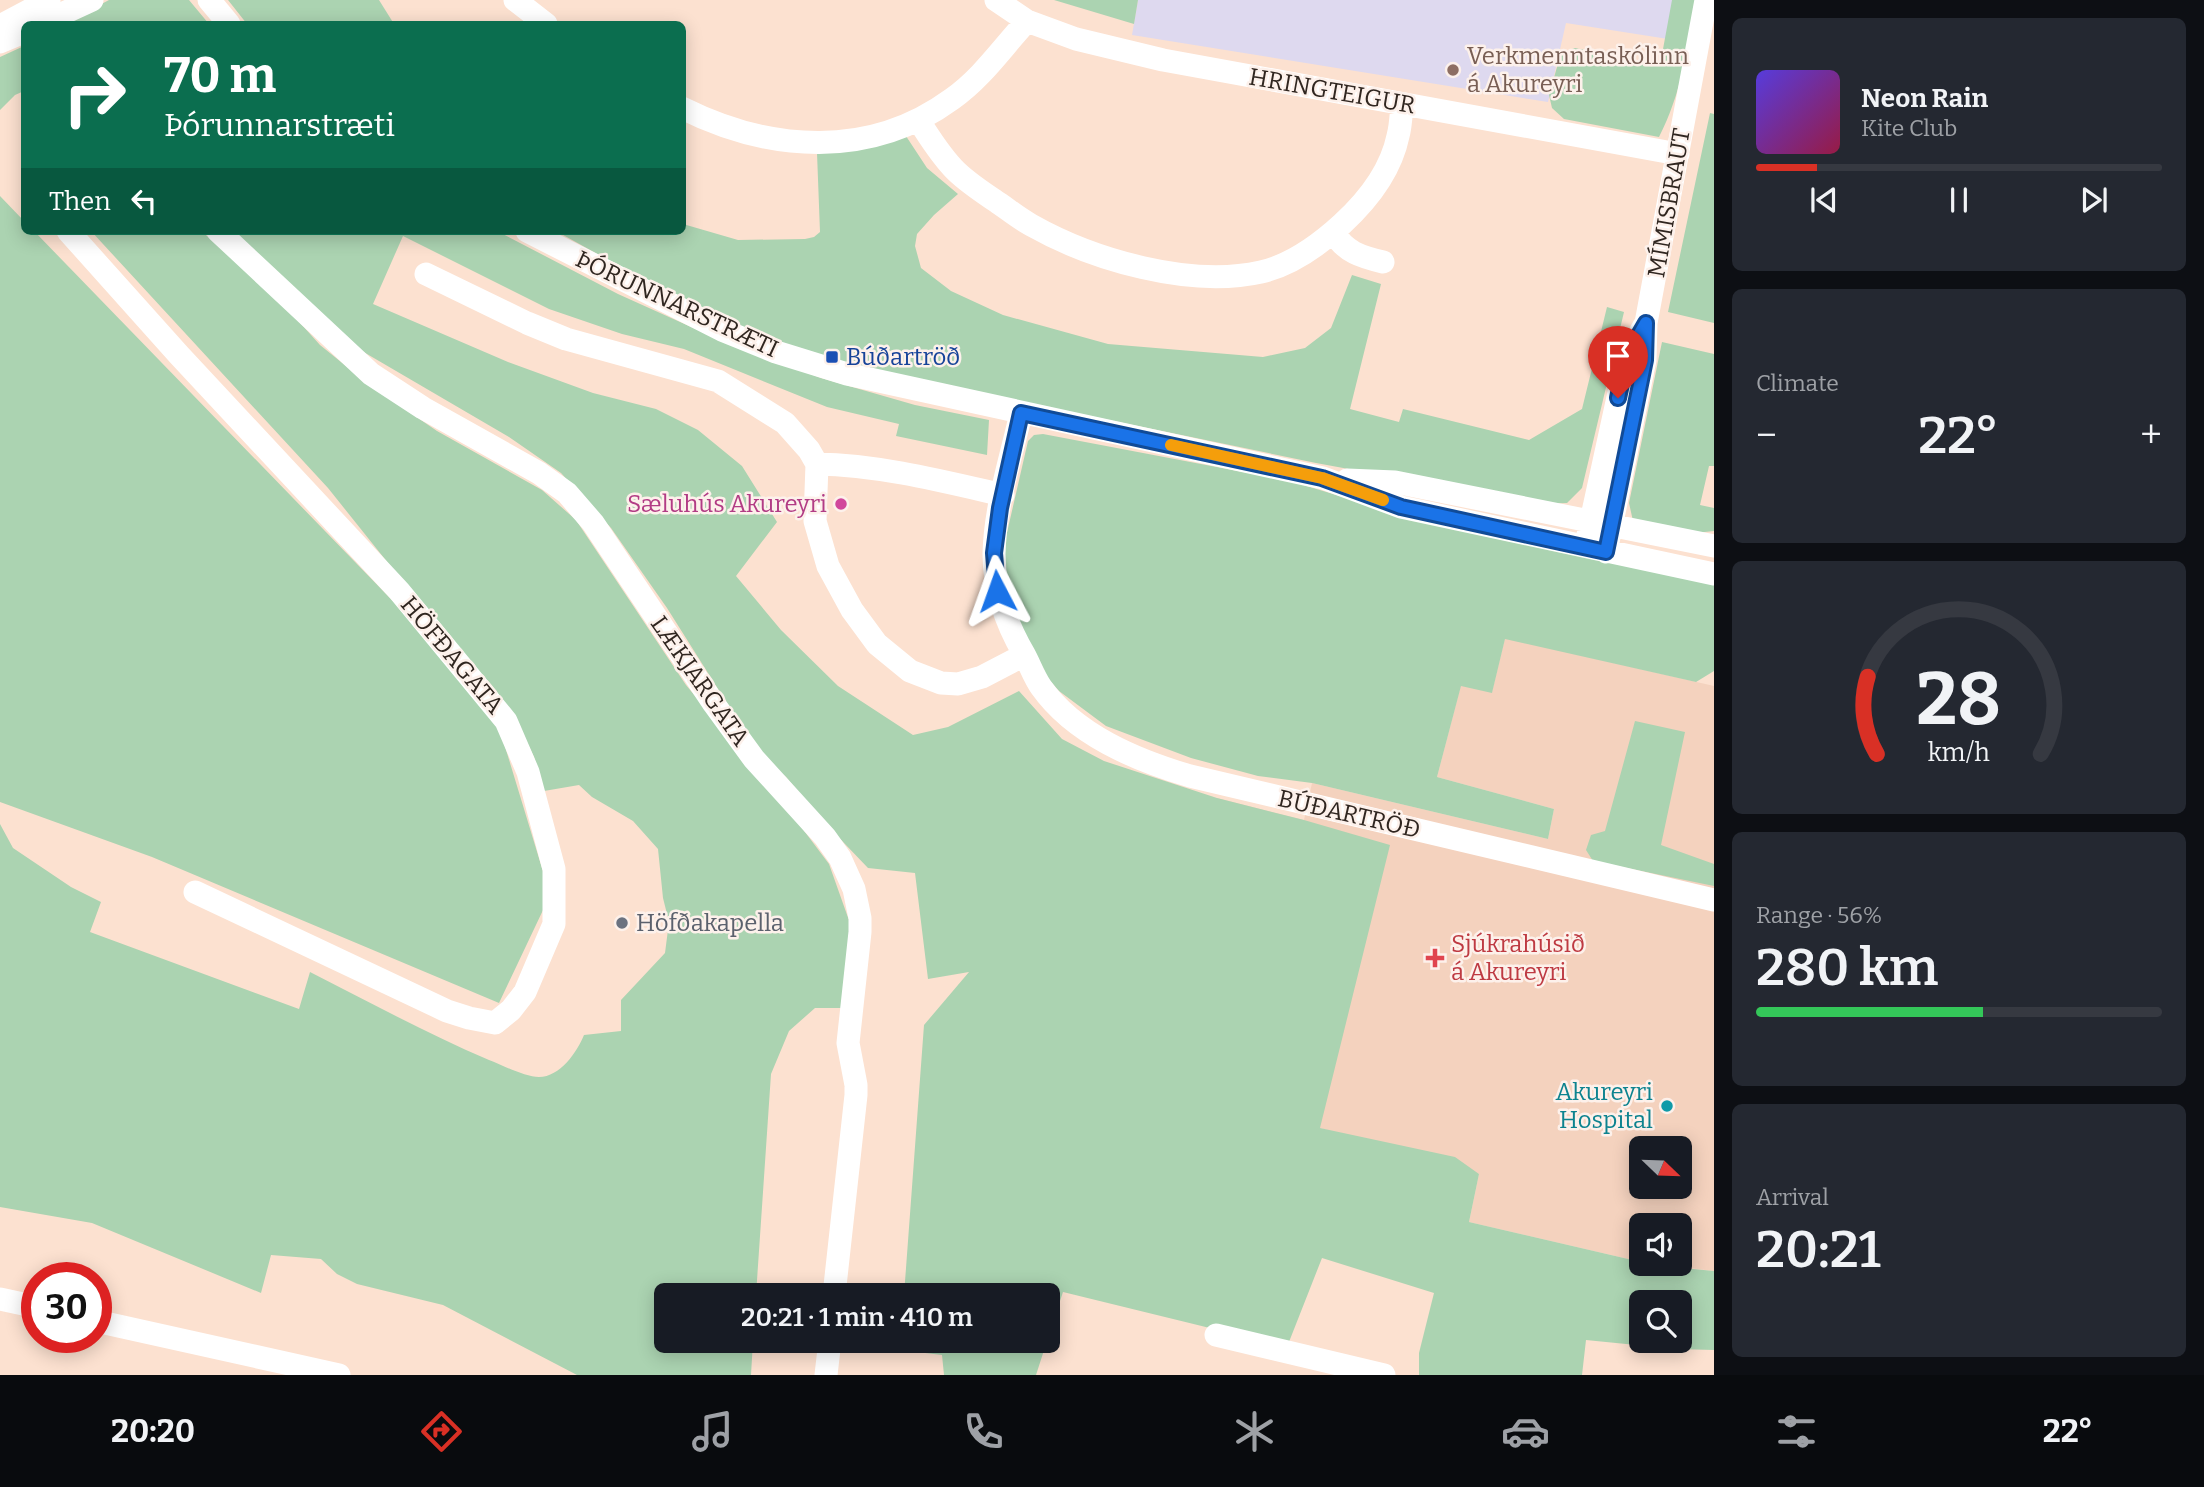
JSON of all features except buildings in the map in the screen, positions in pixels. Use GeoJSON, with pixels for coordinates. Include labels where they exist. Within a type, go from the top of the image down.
{"type":"FeatureCollection","features":[{"type":"Feature","properties":{"kind":"street"},"geometry":{"type":"LineString","coordinates":[[0,26],[48,0]]}},
{"type":"Feature","properties":{"kind":"street"},"geometry":{"type":"LineString","coordinates":[[46,21],[92,0]]}},
{"type":"Feature","properties":{"kind":"street"},"geometry":{"type":"LineString","coordinates":[[209,0],[226,21]]}},
{"type":"Feature","properties":{"kind":"street"},"geometry":{"type":"LineString","coordinates":[[515,0],[542,21]]}},
{"type":"Feature","properties":{"kind":"street","name":"HRINGTEIGUR"},"geometry":{"type":"LineString","coordinates":[[996,0],[1027,22],[1076,39],[1163,60],[1678,154]]}},
{"type":"Feature","properties":{"kind":"street","name":"MÍMISBRAUT"},"geometry":{"type":"LineString","coordinates":[[1596,550],[1645,360],[1646,323],[1706,0]]}},
{"type":"Feature","properties":{"kind":"street"},"geometry":{"type":"LineString","coordinates":[[686,110],[765,139],[799,143],[833,142],[870,136],[919,121],[952,99],[975,81],[1027,22]]}},
{"type":"Feature","properties":{"kind":"street"},"geometry":{"type":"LineString","coordinates":[[0,42],[21,33]]}},
{"type":"Feature","properties":{"kind":"street"},"geometry":{"type":"LineString","coordinates":[[919,121],[954,169],[1030,225],[1076,247],[1151,270],[1191,277],[1226,277],[1262,272],[1292,260],[1319,245],[1353,214],[1371,194],[1388,165],[1398,137],[1402,104]]}},
{"type":"Feature","properties":{"kind":"street"},"geometry":{"type":"LineString","coordinates":[[1334,232],[1338,241],[1361,257],[1383,261]]}},
{"type":"Feature","properties":{"kind":"street","name":"HÖFÐAGATA"},"geometry":{"type":"LineString","coordinates":[[72,235],[179,355],[399,591],[506,721],[528,772],[554,869],[554,924],[524,992],[512,1010],[495,1023],[447,1010],[195,892]]}},
{"type":"Feature","properties":{"kind":"street","name":"LÆKJARGATA"},"geometry":{"type":"LineString","coordinates":[[222,235],[371,374],[435,415],[539,473],[567,493],[593,523],[754,759],[825,836],[840,858],[854,889],[860,932],[848,1043],[856,1095],[835,1283]]}},
{"type":"Feature","properties":{"kind":"street","name":"ÞÓRUNNARSTRÆTI"},"geometry":{"type":"LineString","coordinates":[[535,235],[722,330],[776,352],[873,380],[1322,478],[1401,507],[1714,574]]}},
{"type":"Feature","properties":{"kind":"street"},"geometry":{"type":"LineString","coordinates":[[426,274],[566,339],[718,381],[785,424],[809,450],[817,464],[815,521],[828,566],[852,610],[877,644],[910,671],[941,683],[958,684],[982,677],[1024,655]]}},
{"type":"Feature","properties":{"kind":"street","name":"BÚÐARTRÖÐ"},"geometry":{"type":"LineString","coordinates":[[1021,413],[1003,495],[994,553],[997,591],[1012,634],[1042,688],[1083,727],[1127,753],[1156,765],[1217,783],[1714,900]]}},
{"type":"Feature","properties":{"kind":"street"},"geometry":{"type":"LineString","coordinates":[[817,464],[839,464],[1003,495]]}},
{"type":"Feature","properties":{"kind":"street","name":"ÞÓRUNNARSTRÆTI"},"geometry":{"type":"LineString","coordinates":[[1322,478],[1395,482],[1714,546]]}},
{"type":"Feature","properties":{"kind":"street"},"geometry":{"type":"LineString","coordinates":[[0,1299],[21,1304]]}},
{"type":"Feature","properties":{"kind":"street"},"geometry":{"type":"LineString","coordinates":[[112,1325],[339,1375]]}},
{"type":"Feature","properties":{"kind":"street"},"geometry":{"type":"LineString","coordinates":[[1216,1335],[1384,1375]]}},
{"type":"Feature","properties":{"kind":"street"},"geometry":{"type":"LineString","coordinates":[[826,1375],[829,1353]]}},
{"type":"Feature","properties":{"kind":"shaded area","name":"Verkmenntaskólinn á Akureyri"},"geometry":{"type":"Polygon","coordinates":[[[1138,0],[1675,0],[1668,39],[1566,23],[1548,102],[1132,35],[1138,0]]]}},
{"type":"Feature","properties":{"kind":"shaded area","name":"Sjúkrahúsið á Akureyri"},"geometry":{"type":"Polygon","coordinates":[[[1505,638],[1714,686],[1714,1271],[1692,1268],[1692,1213],[1629,1213],[1629,1259],[1469,1222],[1479,1174],[1320,1128],[1217,798],[1304,820],[1312,783],[1548,839],[1554,809],[1437,777],[1461,685],[1492,692],[1505,638]]]}},
{"type":"Feature","properties":{"kind":"green space"},"geometry":{"type":"Polygon","coordinates":[[[109,0],[189,0],[206,21],[70,21],[109,0]]]}},
{"type":"Feature","properties":{"kind":"green space"},"geometry":{"type":"Polygon","coordinates":[[[228,0],[379,0],[392,21],[245,21],[228,0]]]}},
{"type":"Feature","properties":{"kind":"green space"},"geometry":{"type":"Polygon","coordinates":[[[1054,0],[1138,0],[1134,24],[1054,0]]]}},
{"type":"Feature","properties":{"kind":"green space"},"geometry":{"type":"Polygon","coordinates":[[[1672,0],[1699,0],[1678,87],[1659,137],[1564,119],[1552,108],[1549,95],[1561,53],[1575,48],[1652,64],[1661,60],[1672,0]]]}},
{"type":"Feature","properties":{"kind":"green space"},"geometry":{"type":"Polygon","coordinates":[[[21,47],[21,92],[0,110],[0,57],[21,47]]]}},
{"type":"Feature","properties":{"kind":"green space"},"geometry":{"type":"Polygon","coordinates":[[[1710,113],[1714,114],[1714,323],[1668,312],[1710,113]]]}},
{"type":"Feature","properties":{"kind":"green space"},"geometry":{"type":"Polygon","coordinates":[[[904,133],[927,168],[958,194],[917,234],[915,246],[921,268],[951,291],[1003,315],[1108,344],[1263,357],[1305,348],[1331,328],[1352,275],[1381,284],[1350,409],[1399,422],[1403,409],[1529,440],[1582,409],[1607,307],[1624,312],[1582,488],[1567,503],[1539,504],[1316,463],[849,366],[787,346],[696,309],[563,235],[686,235],[686,225],[738,240],[814,237],[820,232],[817,153],[904,133]]]}},
{"type":"Feature","properties":{"kind":"green space"},"geometry":{"type":"Polygon","coordinates":[[[0,196],[21,218],[21,235],[38,235],[421,630],[500,730],[545,878],[544,908],[499,1003],[152,857],[0,802],[0,196]]]}},
{"type":"Feature","properties":{"kind":"green space"},"geometry":{"type":"Polygon","coordinates":[[[95,235],[206,235],[267,286],[320,345],[367,383],[437,431],[542,490],[576,520],[686,685],[778,796],[829,864],[851,926],[847,1008],[815,1008],[789,1031],[771,1074],[757,1283],[654,1283],[654,1353],[752,1353],[751,1375],[577,1375],[443,1305],[357,1284],[337,1274],[321,1259],[271,1255],[261,1293],[92,1223],[0,1207],[0,824],[13,848],[71,887],[101,902],[90,932],[299,1009],[310,972],[444,1040],[514,1070],[539,1077],[547,1076],[561,1068],[577,1049],[584,1035],[621,1031],[621,1000],[665,953],[669,922],[663,898],[658,849],[633,821],[592,797],[579,785],[544,791],[534,757],[520,728],[328,488],[95,235]]]}},
{"type":"Feature","properties":{"kind":"green space"},"geometry":{"type":"Polygon","coordinates":[[[237,235],[505,235],[618,294],[720,340],[821,378],[915,405],[989,420],[987,455],[896,436],[899,424],[827,407],[684,349],[622,334],[549,309],[403,236],[373,304],[508,362],[593,393],[656,409],[698,430],[742,466],[777,522],[736,576],[781,630],[838,686],[913,735],[948,727],[1019,691],[1062,739],[1104,761],[1217,798],[1390,845],[1320,1128],[1455,1157],[1479,1174],[1469,1222],[1629,1259],[1629,1276],[1692,1276],[1692,1269],[1714,1271],[1714,1350],[1692,1349],[1692,1290],[1629,1290],[1629,1344],[1586,1340],[1582,1375],[1419,1375],[1419,1353],[1434,1293],[1322,1258],[1287,1347],[1063,1292],[1060,1301],[1060,1283],[905,1283],[924,1025],[969,972],[928,979],[915,873],[868,868],[786,777],[759,754],[667,608],[611,528],[561,473],[509,437],[355,347],[237,235]]]}},
{"type":"Feature","properties":{"kind":"green space"},"geometry":{"type":"Polygon","coordinates":[[[1662,342],[1714,354],[1714,466],[1709,466],[1700,505],[1714,508],[1714,531],[1686,534],[1633,521],[1629,503],[1662,342]]]}},
{"type":"Feature","properties":{"kind":"green space"},"geometry":{"type":"Polygon","coordinates":[[[1043,434],[1290,481],[1386,510],[1714,585],[1714,671],[1696,682],[1505,639],[1492,693],[1461,686],[1437,777],[1554,809],[1548,839],[1312,783],[1258,776],[1191,758],[1106,726],[1059,691],[1045,675],[1008,598],[1003,550],[1028,441],[1034,435],[1043,434]]]}},
{"type":"Feature","properties":{"kind":"green space"},"geometry":{"type":"Polygon","coordinates":[[[1635,721],[1685,732],[1661,845],[1714,864],[1714,886],[1593,861],[1586,850],[1591,835],[1605,831],[1635,721]]]}},
{"type":"Feature","properties":{"kind":"green space"},"geometry":{"type":"Polygon","coordinates":[[[925,1353],[1043,1353],[1036,1375],[944,1375],[942,1355],[925,1353]]]}},
{"type":"Feature","properties":{"kind":"slow traffic"},"geometry":{"type":"LineString","coordinates":[[1171,445],[1322,478],[1383,500]]}},
{"type":"Feature","properties":{"kind":"place","name":"Verkmenntaskólinn á Akureyri"},"geometry":{"type":"Point","coordinates":[1453,70]}},
{"type":"Feature","properties":{"kind":"place","name":"Búðartröð"},"geometry":{"type":"Point","coordinates":[832,357]}},
{"type":"Feature","properties":{"kind":"place","name":"Sæluhús Akureyri"},"geometry":{"type":"Point","coordinates":[841,504]}},
{"type":"Feature","properties":{"kind":"place","name":"Höfðakapella"},"geometry":{"type":"Point","coordinates":[622,923]}},
{"type":"Feature","properties":{"kind":"place","name":"Sjúkrahúsið á Akureyri"},"geometry":{"type":"Point","coordinates":[1435,958]}},
{"type":"Feature","properties":{"kind":"place","name":"Akureyri Hospital"},"geometry":{"type":"Point","coordinates":[1667,1106]}},
{"type":"Feature","properties":{"kind":"route"},"geometry":{"type":"LineString","coordinates":[[997,591],[994,553],[1000,508],[1021,413],[1322,478],[1401,507],[1606,552],[1645,360],[1646,323],[1627,356],[1618,398]]}}]}
